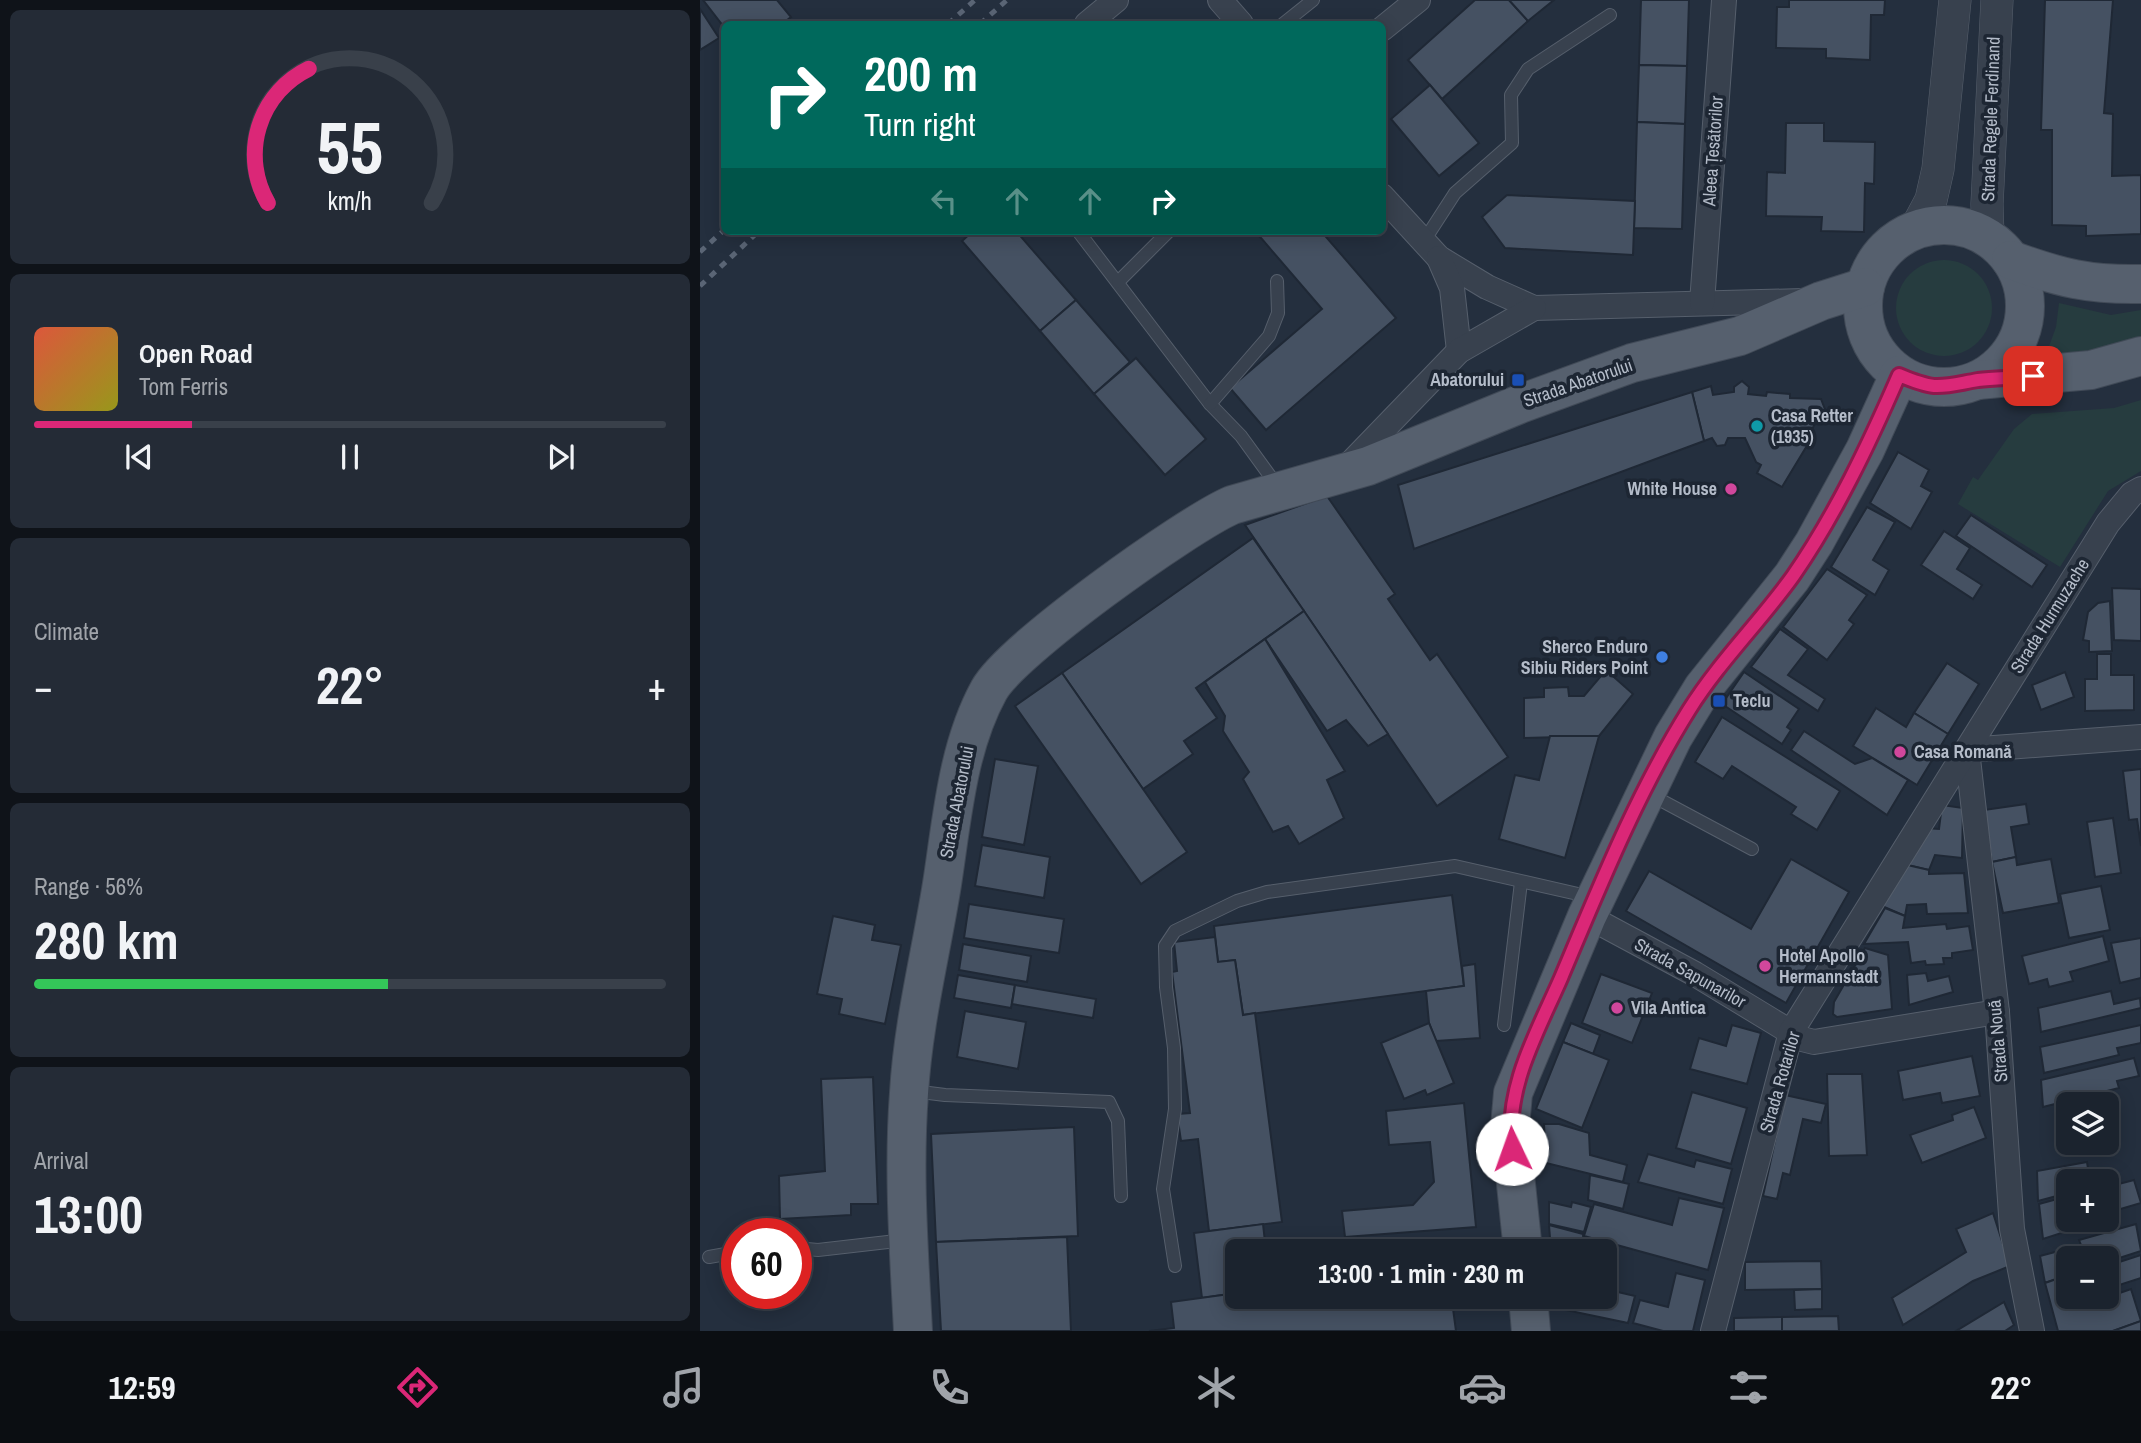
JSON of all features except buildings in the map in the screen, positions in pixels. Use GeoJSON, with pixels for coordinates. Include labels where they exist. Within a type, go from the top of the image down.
{"type":"FeatureCollection","features":[{"type":"Feature","properties":{"kind":"main road"},"geometry":{"type":"LineString","coordinates":[[2141,284],[2096,285],[2055,276],[1965,228],[1940,225],[1915,230],[1893,243],[1875,263],[1865,287],[1863,312],[1868,336],[1881,358],[1899,375],[1924,385],[1951,387],[1978,380],[2091,370],[2141,356]]}},
{"type":"Feature","properties":{"kind":"main road"},"geometry":{"type":"LineString","coordinates":[[1978,380],[2001,364],[2012,349],[2025,314],[2022,286],[2000,249]]}},
{"type":"Feature","properties":{"kind":"main road","name":"Strada Abatorului"},"geometry":{"type":"LineString","coordinates":[[913,1331],[909,1240],[909,1090],[954,807],[966,751],[990,688],[1028,648],[1213,513],[1280,490],[1338,477],[1520,404],[1632,363],[1740,337],[1821,301],[1865,287]]}},
{"type":"Feature","properties":{"kind":"main road"},"geometry":{"type":"LineString","coordinates":[[1522,1239],[1510,1128],[1513,1093],[1591,907],[1645,791],[1703,688],[1792,577],[1814,543],[1865,450],[1899,375]]}},
{"type":"Feature","properties":{"kind":"main road"},"geometry":{"type":"LineString","coordinates":[[1529,1309],[1531,1331]]}},
{"type":"Feature","properties":{"kind":"street"},"geometry":{"type":"LineString","coordinates":[[1091,21],[1116,0]]}},
{"type":"Feature","properties":{"kind":"street"},"geometry":{"type":"LineString","coordinates":[[1220,0],[1238,21]]}},
{"type":"Feature","properties":{"kind":"street"},"geometry":{"type":"LineString","coordinates":[[1386,26],[1418,0]]}},
{"type":"Feature","properties":{"kind":"street","name":"Aleea Țesătorilor"},"geometry":{"type":"LineString","coordinates":[[1702,303],[1724,0]]}},
{"type":"Feature","properties":{"kind":"street"},"geometry":{"type":"LineString","coordinates":[[1915,230],[1931,200],[1938,169],[1955,0]]}},
{"type":"Feature","properties":{"kind":"street","name":"Strada Regele Ferdinand"},"geometry":{"type":"LineString","coordinates":[[1997,0],[1987,204],[2000,249]]}},
{"type":"Feature","properties":{"kind":"street","name":"Strada Abatorului"},"geometry":{"type":"LineString","coordinates":[[1386,200],[1432,249],[1487,287],[1534,308],[1821,301]]}},
{"type":"Feature","properties":{"kind":"street"},"geometry":{"type":"LineString","coordinates":[[1432,249],[1452,288],[1459,351]]}},
{"type":"Feature","properties":{"kind":"street","name":"Strada Abatorului"},"geometry":{"type":"LineString","coordinates":[[1338,477],[1459,351],[1534,308]]}},
{"type":"Feature","properties":{"kind":"street","name":"Strada Hurmuzache"},"geometry":{"type":"LineString","coordinates":[[1967,750],[2109,523],[2132,494],[2141,489]]}},
{"type":"Feature","properties":{"kind":"street"},"geometry":{"type":"LineString","coordinates":[[1967,750],[2141,737]]}},
{"type":"Feature","properties":{"kind":"street","name":"Strada Nouă"},"geometry":{"type":"LineString","coordinates":[[1967,750],[1997,1012],[2011,1229],[2032,1331]]}},
{"type":"Feature","properties":{"kind":"street","name":"Strada Rotarilor"},"geometry":{"type":"LineString","coordinates":[[1713,1331],[1791,1032],[1967,750]]}},
{"type":"Feature","properties":{"kind":"street","name":"Strada Sapunarilor"},"geometry":{"type":"LineString","coordinates":[[1591,907],[1802,1039],[1825,1043],[1997,1012]]}},
{"type":"Feature","properties":{"kind":"lane"},"geometry":{"type":"LineString","coordinates":[[1287,21],[1313,0]]}},
{"type":"Feature","properties":{"kind":"lane"},"geometry":{"type":"LineString","coordinates":[[1432,249],[1455,193],[1512,142],[1511,95],[1528,69],[1610,15]]}},
{"type":"Feature","properties":{"kind":"lane"},"geometry":{"type":"LineString","coordinates":[[1080,235],[1210,404],[1241,436],[1280,490]]}},
{"type":"Feature","properties":{"kind":"lane"},"geometry":{"type":"LineString","coordinates":[[1118,282],[1165,235]]}},
{"type":"Feature","properties":{"kind":"lane"},"geometry":{"type":"LineString","coordinates":[[1210,404],[1269,336],[1278,313],[1277,281]]}},
{"type":"Feature","properties":{"kind":"lane"},"geometry":{"type":"LineString","coordinates":[[1645,791],[1752,849]]}},
{"type":"Feature","properties":{"kind":"lane"},"geometry":{"type":"LineString","coordinates":[[1175,1266],[1163,1189],[1175,1109],[1174,1048],[1166,987],[1166,947],[1175,931],[1237,901],[1267,892],[1455,866],[1521,882],[1591,907]]}},
{"type":"Feature","properties":{"kind":"lane"},"geometry":{"type":"LineString","coordinates":[[1504,1025],[1521,882]]}},
{"type":"Feature","properties":{"kind":"lane"},"geometry":{"type":"LineString","coordinates":[[909,1090],[945,1095],[1109,1102],[1118,1121],[1121,1196]]}},
{"type":"Feature","properties":{"kind":"lane"},"geometry":{"type":"LineString","coordinates":[[812,1249],[909,1240]]}},
{"type":"Feature","properties":{"kind":"lane"},"geometry":{"type":"LineString","coordinates":[[709,1257],[721,1255]]}},
{"type":"Feature","properties":{"kind":"green space"},"geometry":{"type":"Polygon","coordinates":[[[1944,260],[1962,264],[1978,274],[1988,290],[1992,308],[1988,326],[1978,342],[1962,352],[1944,356],[1926,352],[1910,342],[1900,326],[1896,308],[1900,290],[1910,274],[1926,264],[1944,260]]]}},
{"type":"Feature","properties":{"kind":"green space"},"geometry":{"type":"Polygon","coordinates":[[[2059,303],[2111,315],[2141,310],[2141,341],[2073,356],[2047,352],[2056,327],[2059,303]]]}},
{"type":"Feature","properties":{"kind":"green space"},"geometry":{"type":"Polygon","coordinates":[[[2141,400],[2141,471],[2108,491],[2060,567],[1958,504],[1973,477],[1978,480],[2014,429],[2032,414],[2114,408],[2141,400]]]}},
{"type":"Feature","properties":{"kind":"railway"},"geometry":{"type":"LineString","coordinates":[[951,21],[975,0]]}},
{"type":"Feature","properties":{"kind":"railway"},"geometry":{"type":"LineString","coordinates":[[983,21],[1007,0]]}},
{"type":"Feature","properties":{"kind":"railway"},"geometry":{"type":"LineString","coordinates":[[700,252],[721,233]]}},
{"type":"Feature","properties":{"kind":"railway"},"geometry":{"type":"LineString","coordinates":[[700,286],[755,235]]}},
{"type":"Feature","properties":{"kind":"place","name":"Abatorului"},"geometry":{"type":"Point","coordinates":[1518,380]}},
{"type":"Feature","properties":{"kind":"place","name":"Casa Retter (1935)"},"geometry":{"type":"Point","coordinates":[1757,426]}},
{"type":"Feature","properties":{"kind":"place","name":"White House"},"geometry":{"type":"Point","coordinates":[1731,489]}},
{"type":"Feature","properties":{"kind":"place","name":"Sherco Enduro Sibiu Riders Point"},"geometry":{"type":"Point","coordinates":[1662,657]}},
{"type":"Feature","properties":{"kind":"place","name":"Teclu"},"geometry":{"type":"Point","coordinates":[1719,701]}},
{"type":"Feature","properties":{"kind":"place","name":"Casa Romană"},"geometry":{"type":"Point","coordinates":[1900,752]}},
{"type":"Feature","properties":{"kind":"place","name":"Hotel Apollo Hermannstadt"},"geometry":{"type":"Point","coordinates":[1765,966]}},
{"type":"Feature","properties":{"kind":"place","name":"Vila Antica"},"geometry":{"type":"Point","coordinates":[1617,1008]}},
{"type":"Feature","properties":{"kind":"route"},"geometry":{"type":"LineString","coordinates":[[1512,1149],[1511,1111],[1519,1074],[1595,897],[1645,791],[1703,688],[1792,577],[1814,543],[1865,450],[1899,375],[1924,385],[1951,387],[1978,380],[2033,376]]}}]}
